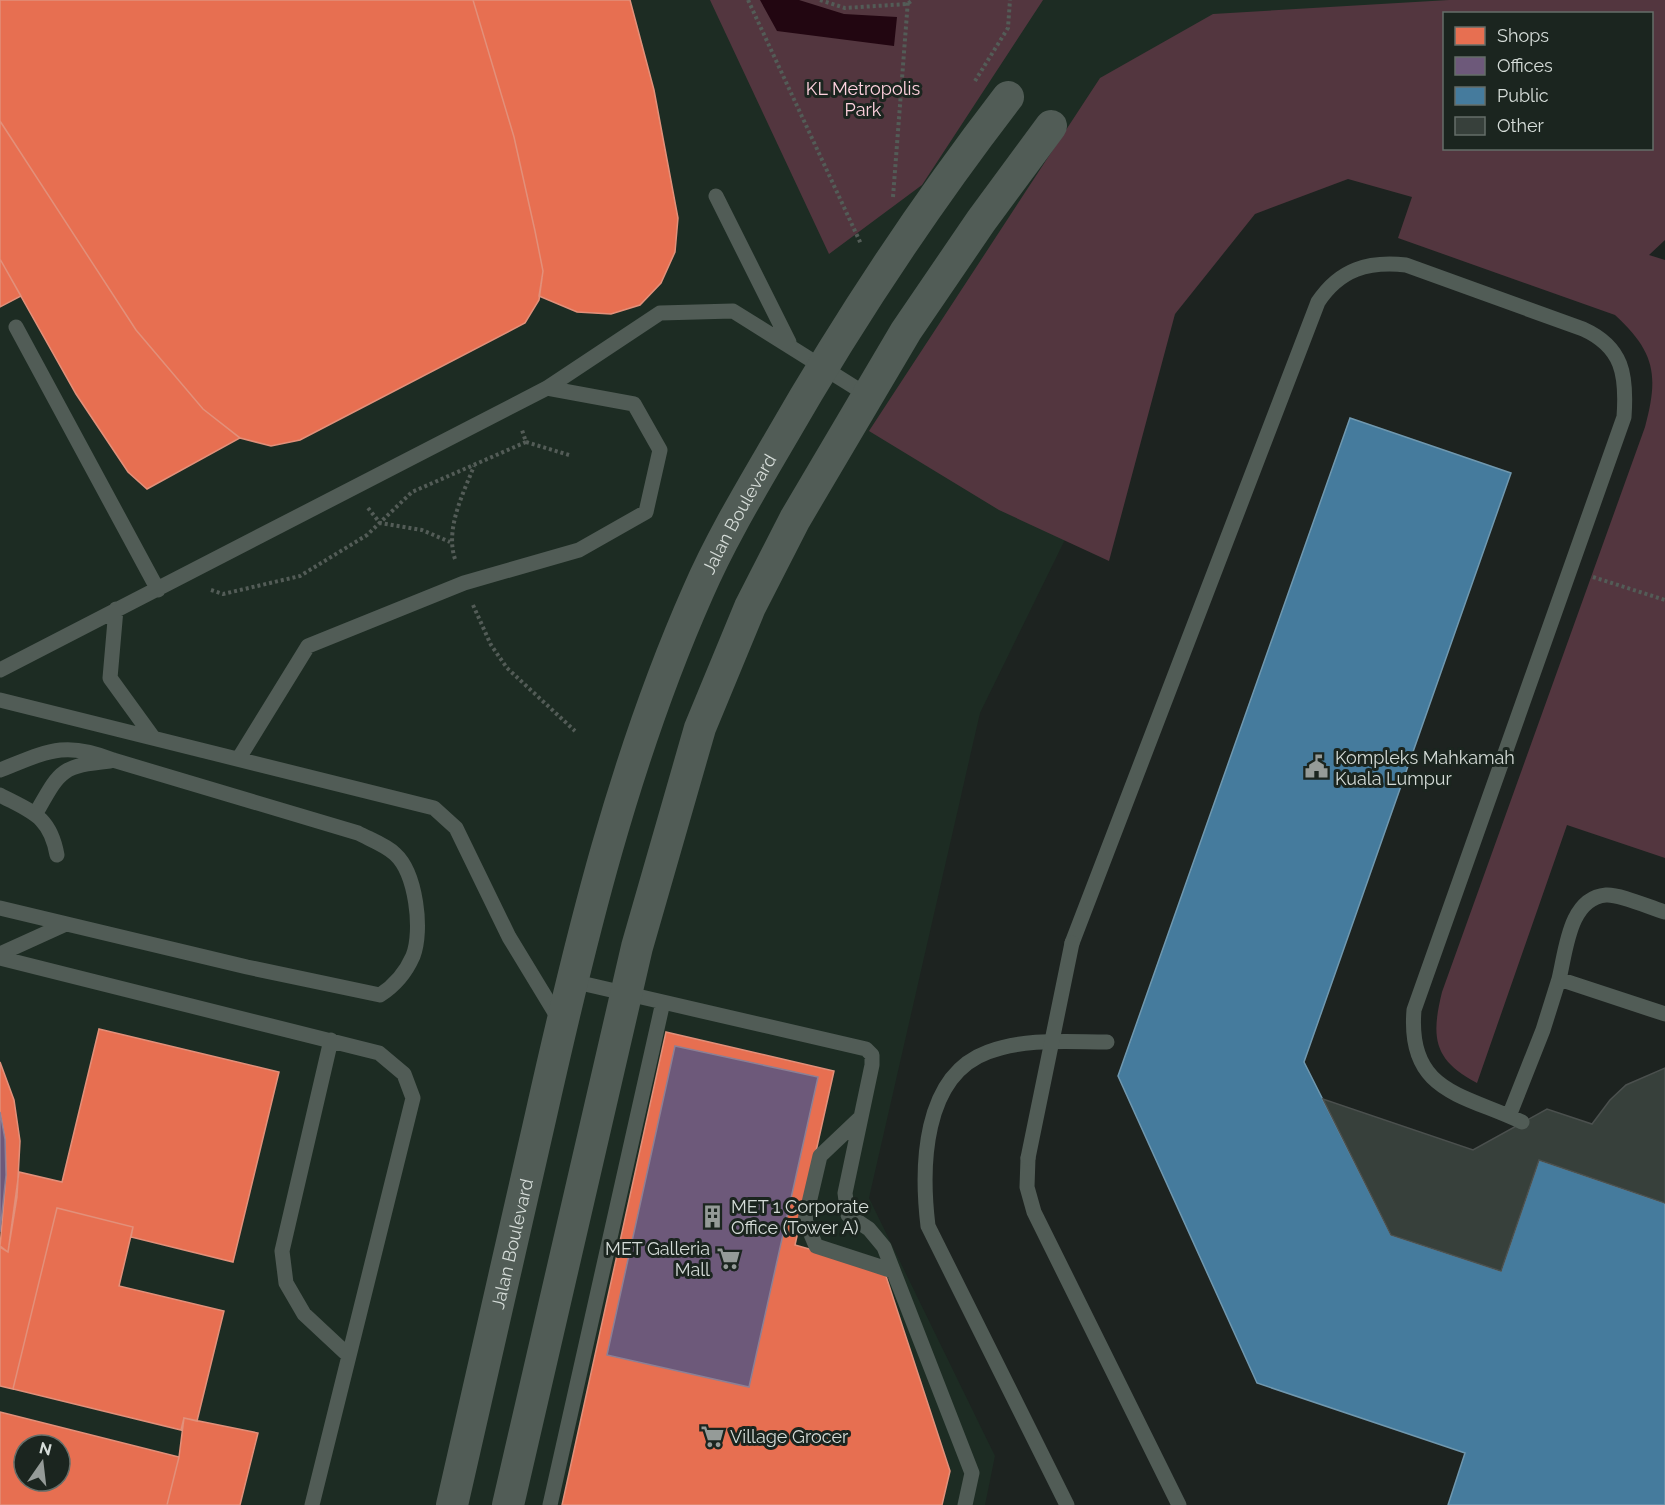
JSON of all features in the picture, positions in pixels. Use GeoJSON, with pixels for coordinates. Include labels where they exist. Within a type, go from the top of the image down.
{"type":"FeatureCollection","features":[{"type":"Feature","properties":{"kind":"street","name":"Jalan Boulevard"},"geometry":{"type":"LineString","coordinates":[[452,1505],[572,981],[627,784],[663,677],[699,589],[752,488],[822,366],[877,278],[935,192],[1008,97]]}},
{"type":"Feature","properties":{"kind":"street"},"geometry":{"type":"LineString","coordinates":[[508,1505],[641,930],[700,728],[755,597],[795,519],[867,395],[906,331],[968,239],[1051,126]]}},
{"type":"Feature","properties":{"kind":"lane"},"geometry":{"type":"LineString","coordinates":[[716,196],[790,345]]}},
{"type":"Feature","properties":{"kind":"lane"},"geometry":{"type":"LineString","coordinates":[[1179,1505],[1034,1212],[1027,1187],[1028,1158],[1072,943],[1318,302],[1329,286],[1359,268],[1383,263],[1406,265],[1598,335],[1613,348],[1621,365],[1624,385],[1624,417],[1414,1010],[1412,1029],[1421,1062],[1435,1082],[1452,1094],[1515,1119],[1559,979],[1574,919],[1589,900],[1608,895],[1665,912]]}},
{"type":"Feature","properties":{"kind":"lane"},"geometry":{"type":"LineString","coordinates":[[0,670],[548,388],[660,313],[733,311],[867,395]]}},
{"type":"Feature","properties":{"kind":"lane"},"geometry":{"type":"LineString","coordinates":[[16,327],[158,590]]}},
{"type":"Feature","properties":{"kind":"lane"},"geometry":{"type":"LineString","coordinates":[[239,758],[308,646],[464,583],[579,550],[646,512],[660,450],[634,404],[548,388]]}},
{"type":"Feature","properties":{"kind":"lane"},"geometry":{"type":"LineString","coordinates":[[116,609],[110,678],[152,736]]}},
{"type":"Feature","properties":{"kind":"lane"},"geometry":{"type":"LineString","coordinates":[[0,700],[434,808],[456,828],[509,937],[562,1023]]}},
{"type":"Feature","properties":{"kind":"lane"},"geometry":{"type":"LineString","coordinates":[[0,770],[52,749],[89,750],[113,760],[358,833],[395,853],[412,879],[417,916],[413,955],[394,986],[380,995],[247,967],[0,908]]}},
{"type":"Feature","properties":{"kind":"lane"},"geometry":{"type":"LineString","coordinates":[[36,813],[55,779],[76,764],[113,760]]}},
{"type":"Feature","properties":{"kind":"lane"},"geometry":{"type":"LineString","coordinates":[[0,795],[36,813],[53,835],[57,855]]}},
{"type":"Feature","properties":{"kind":"lane"},"geometry":{"type":"LineString","coordinates":[[0,956],[66,924]]}},
{"type":"Feature","properties":{"kind":"lane"},"geometry":{"type":"LineString","coordinates":[[0,956],[379,1053],[404,1074],[413,1098],[312,1505]]}},
{"type":"Feature","properties":{"kind":"lane"},"geometry":{"type":"LineString","coordinates":[[1559,979],[1665,1014]]}},
{"type":"Feature","properties":{"kind":"lane"},"geometry":{"type":"LineString","coordinates":[[572,981],[866,1049],[872,1055],[872,1065],[845,1193],[848,1215],[869,1229],[884,1247],[972,1473],[965,1505]]}},
{"type":"Feature","properties":{"kind":"lane"},"geometry":{"type":"LineString","coordinates":[[550,1505],[663,1002]]}},
{"type":"Feature","properties":{"kind":"lane"},"geometry":{"type":"LineString","coordinates":[[330,1040],[282,1251],[286,1283],[304,1314],[349,1356]]}},
{"type":"Feature","properties":{"kind":"lane"},"geometry":{"type":"LineString","coordinates":[[1067,1505],[928,1226],[924,1192],[925,1160],[938,1101],[950,1079],[965,1064],[987,1052],[1022,1043],[1107,1042]]}},
{"type":"Feature","properties":{"kind":"lane"},"geometry":{"type":"LineString","coordinates":[[859,1119],[819,1156],[805,1221],[816,1246],[895,1276]]}},
{"type":"Feature","properties":{"kind":"lane"},"geometry":{"type":"LineString","coordinates":[[895,1276],[900,1321]]}},
{"type":"Feature","properties":{"kind":"path"},"geometry":{"type":"LineString","coordinates":[[748,0],[877,278]]}},
{"type":"Feature","properties":{"kind":"path"},"geometry":{"type":"LineString","coordinates":[[820,0],[845,8],[913,0]]}},
{"type":"Feature","properties":{"kind":"path"},"geometry":{"type":"LineString","coordinates":[[893,203],[907,2]]}},
{"type":"Feature","properties":{"kind":"path"},"geometry":{"type":"LineString","coordinates":[[514,405],[526,442]]}},
{"type":"Feature","properties":{"kind":"path"},"geometry":{"type":"LineString","coordinates":[[179,579],[223,594],[300,576],[367,535],[412,492],[474,464],[526,442],[569,455]]}},
{"type":"Feature","properties":{"kind":"path"},"geometry":{"type":"LineString","coordinates":[[474,464],[460,501],[450,543],[464,583],[491,645],[507,668],[575,731]]}},
{"type":"Feature","properties":{"kind":"path"},"geometry":{"type":"LineString","coordinates":[[352,489],[380,523],[422,530],[450,543]]}},
{"type":"Feature","properties":{"kind":"path"},"geometry":{"type":"LineString","coordinates":[[1570,569],[1665,600]]}},
{"type":"Feature","properties":{"kind":"shaded area"},"geometry":{"type":"Polygon","coordinates":[[[0,0],[1665,0],[1653,13],[1443,12],[1443,15],[1236,191],[980,713],[869,1198],[995,1456],[985,1505],[0,1505],[0,0]]]}},
{"type":"Feature","properties":{"kind":"shaded area"},"geometry":{"type":"Polygon","coordinates":[[[760,0],[799,0],[844,14],[897,17],[894,46],[777,31],[760,0]]]}},
{"type":"Feature","properties":{"kind":"green space","name":"KL Metropolis Park"},"geometry":{"type":"Polygon","coordinates":[[[710,0],[1043,0],[922,185],[829,254],[710,0]]]}},
{"type":"Feature","properties":{"kind":"green space"},"geometry":{"type":"Polygon","coordinates":[[[1449,0],[1665,0],[1665,240],[1649,255],[1665,260],[1665,858],[1567,825],[1477,1083],[1451,1065],[1439,1046],[1437,1022],[1442,992],[1645,427],[1652,393],[1652,378],[1646,353],[1639,341],[1615,315],[1398,238],[1412,197],[1348,179],[1255,214],[1175,314],[1109,561],[999,510],[869,431],[1100,78],[1213,14],[1449,0]]]}},
{"type":"Feature","properties":{"kind":"building: Shops"},"geometry":{"type":"Polygon","coordinates":[[[0,0],[473,0],[514,137],[535,231],[543,271],[539,300],[525,323],[300,440],[271,446],[240,438],[203,409],[136,330],[0,121],[0,0]]]}},
{"type":"Feature","properties":{"kind":"building: Shops"},"geometry":{"type":"Polygon","coordinates":[[[473,0],[630,0],[654,90],[678,218],[675,252],[661,283],[640,305],[611,314],[577,312],[539,296],[543,271],[535,231],[514,137],[473,0]]]}},
{"type":"Feature","properties":{"kind":"building: Shops"},"geometry":{"type":"Polygon","coordinates":[[[0,121],[136,330],[203,409],[240,438],[147,489],[128,472],[76,394],[0,259],[0,121]]]}},
{"type":"Feature","properties":{"kind":"building: Shops"},"geometry":{"type":"Polygon","coordinates":[[[0,259],[21,296],[0,307],[0,259]]]}},
{"type":"Feature","properties":{"kind":"building: Shops"},"geometry":{"type":"Polygon","coordinates":[[[99,1029],[279,1072],[233,1262],[131,1237],[133,1227],[57,1208],[13,1389],[0,1386],[0,1246],[8,1252],[19,1172],[62,1182],[99,1029]]]}},
{"type":"Feature","properties":{"kind":"building: Shops","name":"MET Galleria Mall"},"geometry":{"type":"Polygon","coordinates":[[[666,1032],[834,1071],[795,1245],[884,1270],[950,1471],[942,1505],[562,1505],[666,1032]]]}},
{"type":"Feature","properties":{"kind":"building: Shops"},"geometry":{"type":"Polygon","coordinates":[[[0,1062],[14,1100],[20,1141],[17,1197],[8,1252],[0,1247],[6,1175],[5,1139],[0,1112],[0,1062]]]}},
{"type":"Feature","properties":{"kind":"building: Shops"},"geometry":{"type":"Polygon","coordinates":[[[57,1208],[133,1227],[119,1286],[224,1311],[197,1421],[184,1418],[181,1430],[13,1389],[57,1208]]]}},
{"type":"Feature","properties":{"kind":"building: Shops"},"geometry":{"type":"Polygon","coordinates":[[[0,1412],[179,1457],[167,1505],[0,1505],[0,1412]]]}},
{"type":"Feature","properties":{"kind":"building: Shops"},"geometry":{"type":"Polygon","coordinates":[[[184,1418],[258,1433],[240,1505],[167,1505],[179,1457],[184,1418]]]}},
{"type":"Feature","properties":{"kind":"building: Offices","name":"MET 1 Corporate Office (Tower A)"},"geometry":{"type":"Polygon","coordinates":[[[675,1046],[818,1077],[749,1387],[607,1355],[675,1046]]]}},
{"type":"Feature","properties":{"kind":"building: Offices"},"geometry":{"type":"Polygon","coordinates":[[[0,1112],[5,1139],[6,1175],[0,1232],[0,1112]]]}},
{"type":"Feature","properties":{"kind":"building: Public","name":"Kompleks Mahkamah Kuala Lumpur"},"geometry":{"type":"Polygon","coordinates":[[[1350,418],[1511,473],[1304,1062],[1391,1235],[1501,1271],[1539,1160],[1665,1203],[1665,1505],[1448,1505],[1465,1453],[1257,1383],[1118,1076],[1350,418]]]}},
{"type":"Feature","properties":{"kind":"building: Other"},"geometry":{"type":"Polygon","coordinates":[[[1665,1068],[1665,1203],[1539,1160],[1501,1271],[1391,1235],[1323,1099],[1473,1150],[1547,1109],[1592,1124],[1610,1100],[1626,1085],[1665,1068]]]}},
{"type":"Feature","properties":{"kind":"place","name":"Kompleks Mahkamah Kuala Lumpur"},"geometry":{"type":"Point","coordinates":[1317,767]}},
{"type":"Feature","properties":{"kind":"place","name":"MET 1 Corporate Office (Tower A)"},"geometry":{"type":"Point","coordinates":[713,1216]}},
{"type":"Feature","properties":{"kind":"place","name":"MET Galleria Mall"},"geometry":{"type":"Point","coordinates":[728,1258]}},
{"type":"Feature","properties":{"kind":"place","name":"Village Grocer"},"geometry":{"type":"Point","coordinates":[712,1436]}}]}
